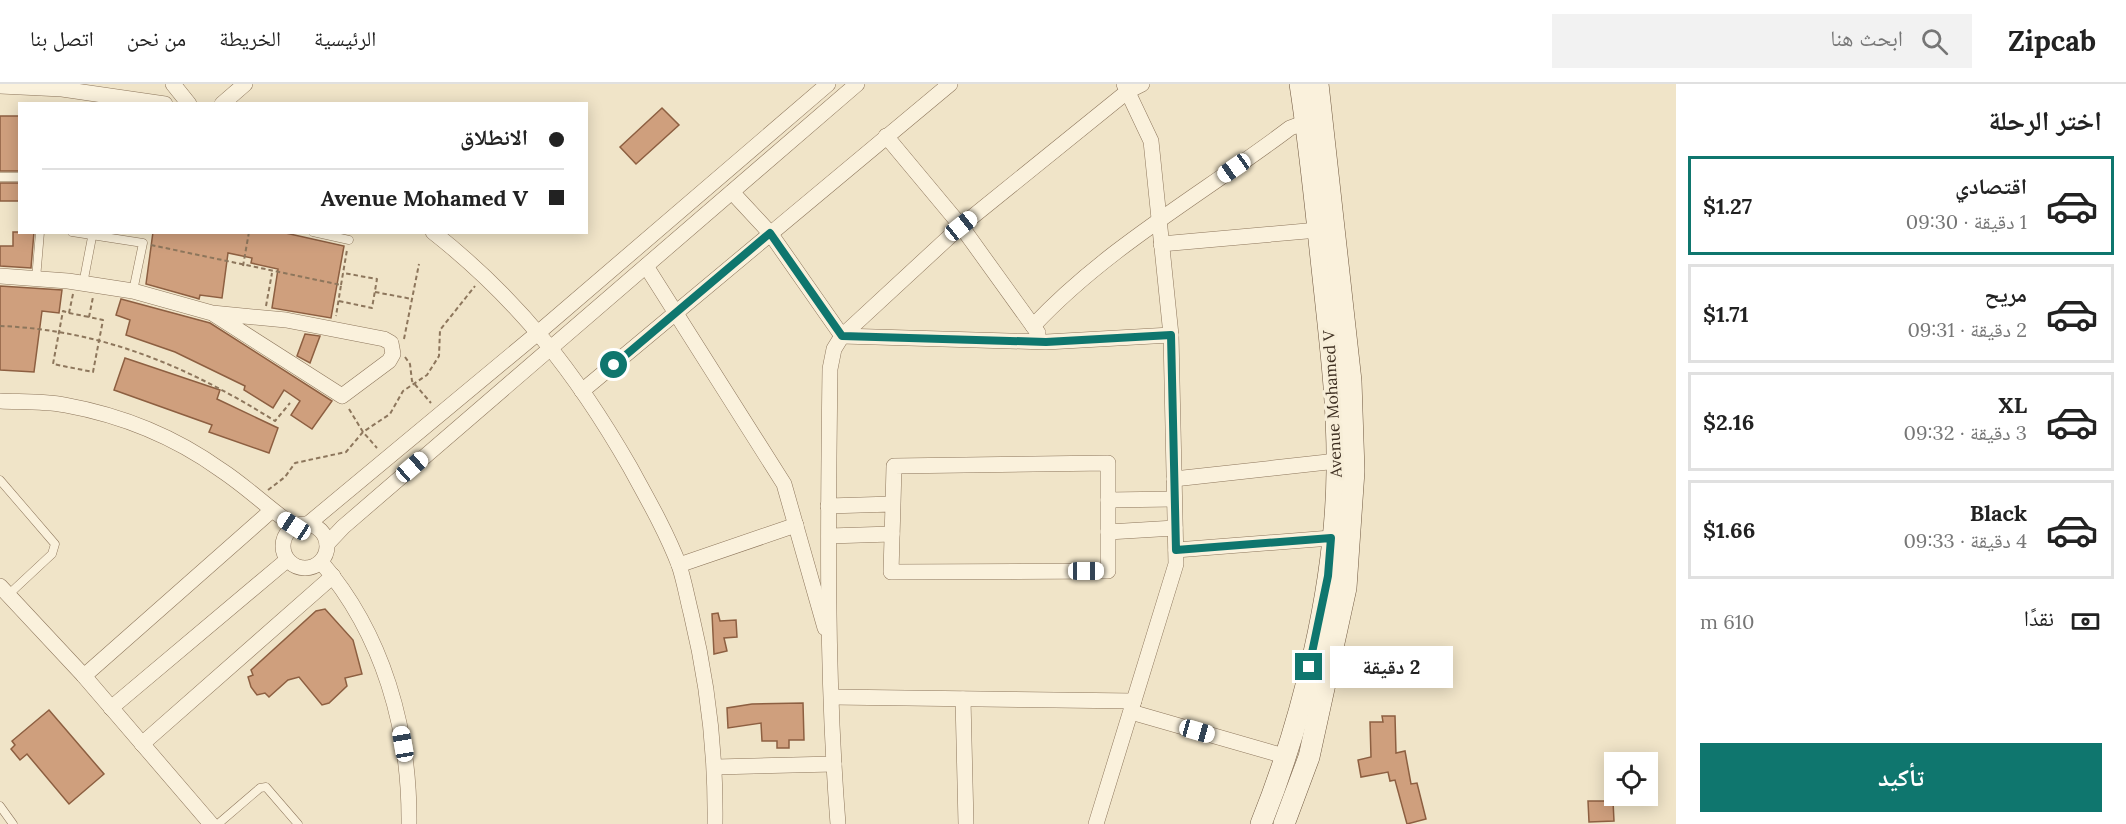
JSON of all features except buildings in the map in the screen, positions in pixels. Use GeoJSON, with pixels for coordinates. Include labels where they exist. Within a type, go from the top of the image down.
{"type":"FeatureCollection","features":[{"type":"Feature","properties":{"kind":"street"},"geometry":{"type":"LineString","coordinates":[[173,84],[187,102]]}},
{"type":"Feature","properties":{"kind":"street"},"geometry":{"type":"LineString","coordinates":[[224,102],[245,84]]}},
{"type":"Feature","properties":{"kind":"street"},"geometry":{"type":"LineString","coordinates":[[838,99],[826,85],[539,332],[310,524],[283,539],[282,547],[287,560],[292,565],[307,568],[321,562],[327,544],[343,527],[857,84]]}},
{"type":"Feature","properties":{"kind":"street"},"geometry":{"type":"LineString","coordinates":[[582,391],[950,84]]}},
{"type":"Feature","properties":{"kind":"street"},"geometry":{"type":"LineString","coordinates":[[838,824],[834,764],[828,506],[830,369],[834,349],[842,336],[961,226],[1126,88],[1142,84]]}},
{"type":"Feature","properties":{"kind":"street","name":"Avenue Mohamed V"},"geometry":{"type":"LineString","coordinates":[[1284,824],[1309,757],[1346,588],[1354,471],[1351,381],[1314,119],[1300,84]]}},
{"type":"Feature","properties":{"kind":"street","name":"Avenue Mohamed V"},"geometry":{"type":"LineString","coordinates":[[1261,824],[1304,690],[1328,576],[1337,461],[1334,382],[1318,230],[1314,119],[1318,84]]}},
{"type":"Feature","properties":{"kind":"street"},"geometry":{"type":"LineString","coordinates":[[0,86],[62,89],[151,102]]}},
{"type":"Feature","properties":{"kind":"street"},"geometry":{"type":"LineString","coordinates":[[1096,824],[1176,564],[1171,335],[1151,141],[1126,88]]}},
{"type":"Feature","properties":{"kind":"street"},"geometry":{"type":"LineString","coordinates":[[1033,326],[1063,294],[1159,221],[1290,128],[1314,119]]}},
{"type":"Feature","properties":{"kind":"street"},"geometry":{"type":"LineString","coordinates":[[886,136],[961,226],[1046,342]]}},
{"type":"Feature","properties":{"kind":"street"},"geometry":{"type":"LineString","coordinates":[[732,192],[770,233],[842,336]]}},
{"type":"Feature","properties":{"kind":"street"},"geometry":{"type":"LineString","coordinates":[[1161,244],[1318,230]]}},
{"type":"Feature","properties":{"kind":"street"},"geometry":{"type":"LineString","coordinates":[[435,234],[484,274],[551,347],[604,422],[643,491],[679,565],[704,666],[716,767],[715,824]]}},
{"type":"Feature","properties":{"kind":"street"},"geometry":{"type":"LineString","coordinates":[[646,266],[784,484],[831,650]]}},
{"type":"Feature","properties":{"kind":"street"},"geometry":{"type":"LineString","coordinates":[[0,276],[133,291],[158,296],[212,313],[264,317],[384,339],[391,343],[397,351],[389,361],[342,396],[212,313]]}},
{"type":"Feature","properties":{"kind":"street"},"geometry":{"type":"LineString","coordinates":[[842,336],[1046,342],[1171,335]]}},
{"type":"Feature","properties":{"kind":"street"},"geometry":{"type":"LineString","coordinates":[[0,401],[62,405],[102,413],[144,428],[187,447],[258,498],[271,511],[310,524],[327,544]]}},
{"type":"Feature","properties":{"kind":"street"},"geometry":{"type":"LineString","coordinates":[[1174,479],[1337,461]]}},
{"type":"Feature","properties":{"kind":"street"},"geometry":{"type":"LineString","coordinates":[[1108,463],[1108,571],[891,572],[893,504],[894,466],[1108,463]]}},
{"type":"Feature","properties":{"kind":"street"},"geometry":{"type":"LineString","coordinates":[[1108,500],[1174,499]]}},
{"type":"Feature","properties":{"kind":"street"},"geometry":{"type":"LineString","coordinates":[[828,506],[893,504]]}},
{"type":"Feature","properties":{"kind":"street"},"geometry":{"type":"LineString","coordinates":[[84,676],[271,511]]}},
{"type":"Feature","properties":{"kind":"street"},"geometry":{"type":"LineString","coordinates":[[679,565],[796,525]]}},
{"type":"Feature","properties":{"kind":"street"},"geometry":{"type":"LineString","coordinates":[[1108,532],[1175,528]]}},
{"type":"Feature","properties":{"kind":"street"},"geometry":{"type":"LineString","coordinates":[[829,536],[892,534]]}},
{"type":"Feature","properties":{"kind":"street"},"geometry":{"type":"LineString","coordinates":[[1176,550],[1331,538]]}},
{"type":"Feature","properties":{"kind":"street"},"geometry":{"type":"LineString","coordinates":[[111,708],[287,560]]}},
{"type":"Feature","properties":{"kind":"street"},"geometry":{"type":"LineString","coordinates":[[321,562],[351,600],[376,647],[395,699],[406,767],[409,824]]}},
{"type":"Feature","properties":{"kind":"street"},"geometry":{"type":"LineString","coordinates":[[142,744],[333,576]]}},
{"type":"Feature","properties":{"kind":"street"},"geometry":{"type":"LineString","coordinates":[[4,591],[84,676],[211,824]]}},
{"type":"Feature","properties":{"kind":"street"},"geometry":{"type":"LineString","coordinates":[[832,697],[963,699],[1132,706],[1284,756]]}},
{"type":"Feature","properties":{"kind":"street"},"geometry":{"type":"LineString","coordinates":[[963,699],[966,824]]}},
{"type":"Feature","properties":{"kind":"street"},"geometry":{"type":"LineString","coordinates":[[716,767],[834,764]]}},
{"type":"Feature","properties":{"kind":"lane"},"geometry":{"type":"LineString","coordinates":[[0,177],[18,177]]}},
{"type":"Feature","properties":{"kind":"lane"},"geometry":{"type":"LineString","coordinates":[[36,279],[40,234]]}},
{"type":"Feature","properties":{"kind":"lane"},"geometry":{"type":"LineString","coordinates":[[84,285],[93,234],[143,243],[133,291]]}},
{"type":"Feature","properties":{"kind":"lane"},"geometry":{"type":"LineString","coordinates":[[321,234],[349,240]]}},
{"type":"Feature","properties":{"kind":"lane"},"geometry":{"type":"LineString","coordinates":[[0,480],[55,544],[52,554],[4,591]]}},
{"type":"Feature","properties":{"kind":"lane"},"geometry":{"type":"LineString","coordinates":[[218,824],[260,788],[266,787],[298,824]]}},
{"type":"Feature","properties":{"kind":"lane"},"geometry":{"type":"LineString","coordinates":[[0,806],[13,824]]}},
{"type":"Feature","properties":{"kind":"path"},"geometry":{"type":"LineString","coordinates":[[243,266],[249,234]]}},
{"type":"Feature","properties":{"kind":"path"},"geometry":{"type":"LineString","coordinates":[[334,330],[349,240]]}},
{"type":"Feature","properties":{"kind":"path"},"geometry":{"type":"LineString","coordinates":[[143,243],[341,285]]}},
{"type":"Feature","properties":{"kind":"path"},"geometry":{"type":"LineString","coordinates":[[419,264],[397,351],[410,364],[414,384],[441,414]]}},
{"type":"Feature","properties":{"kind":"path"},"geometry":{"type":"LineString","coordinates":[[264,317],[272,272]]}},
{"type":"Feature","properties":{"kind":"path"},"geometry":{"type":"LineString","coordinates":[[339,301],[372,308],[377,279],[343,273]]}},
{"type":"Feature","properties":{"kind":"path"},"geometry":{"type":"LineString","coordinates":[[258,498],[285,477],[295,463],[346,452],[363,432],[390,414],[403,391],[427,375],[440,356],[440,330],[484,274]]}},
{"type":"Feature","properties":{"kind":"path"},"geometry":{"type":"LineString","coordinates":[[69,313],[84,285]]}},
{"type":"Feature","properties":{"kind":"path"},"geometry":{"type":"LineString","coordinates":[[84,285],[89,317]]}},
{"type":"Feature","properties":{"kind":"path"},"geometry":{"type":"LineString","coordinates":[[375,292],[412,299]]}},
{"type":"Feature","properties":{"kind":"path"},"geometry":{"type":"LineString","coordinates":[[63,312],[69,313],[104,320],[93,372],[53,364],[63,312]]}},
{"type":"Feature","properties":{"kind":"path"},"geometry":{"type":"LineString","coordinates":[[0,326],[59,333],[120,346],[199,376],[275,421],[291,403]]}},
{"type":"Feature","properties":{"kind":"path"},"geometry":{"type":"LineString","coordinates":[[342,396],[363,432],[387,459]]}},
{"type":"Feature","properties":{"kind":"route"},"geometry":{"type":"LineString","coordinates":[[614,365],[770,233],[842,336],[1046,342],[1171,335],[1176,550],[1331,538],[1328,576],[1309,667]]}}]}
